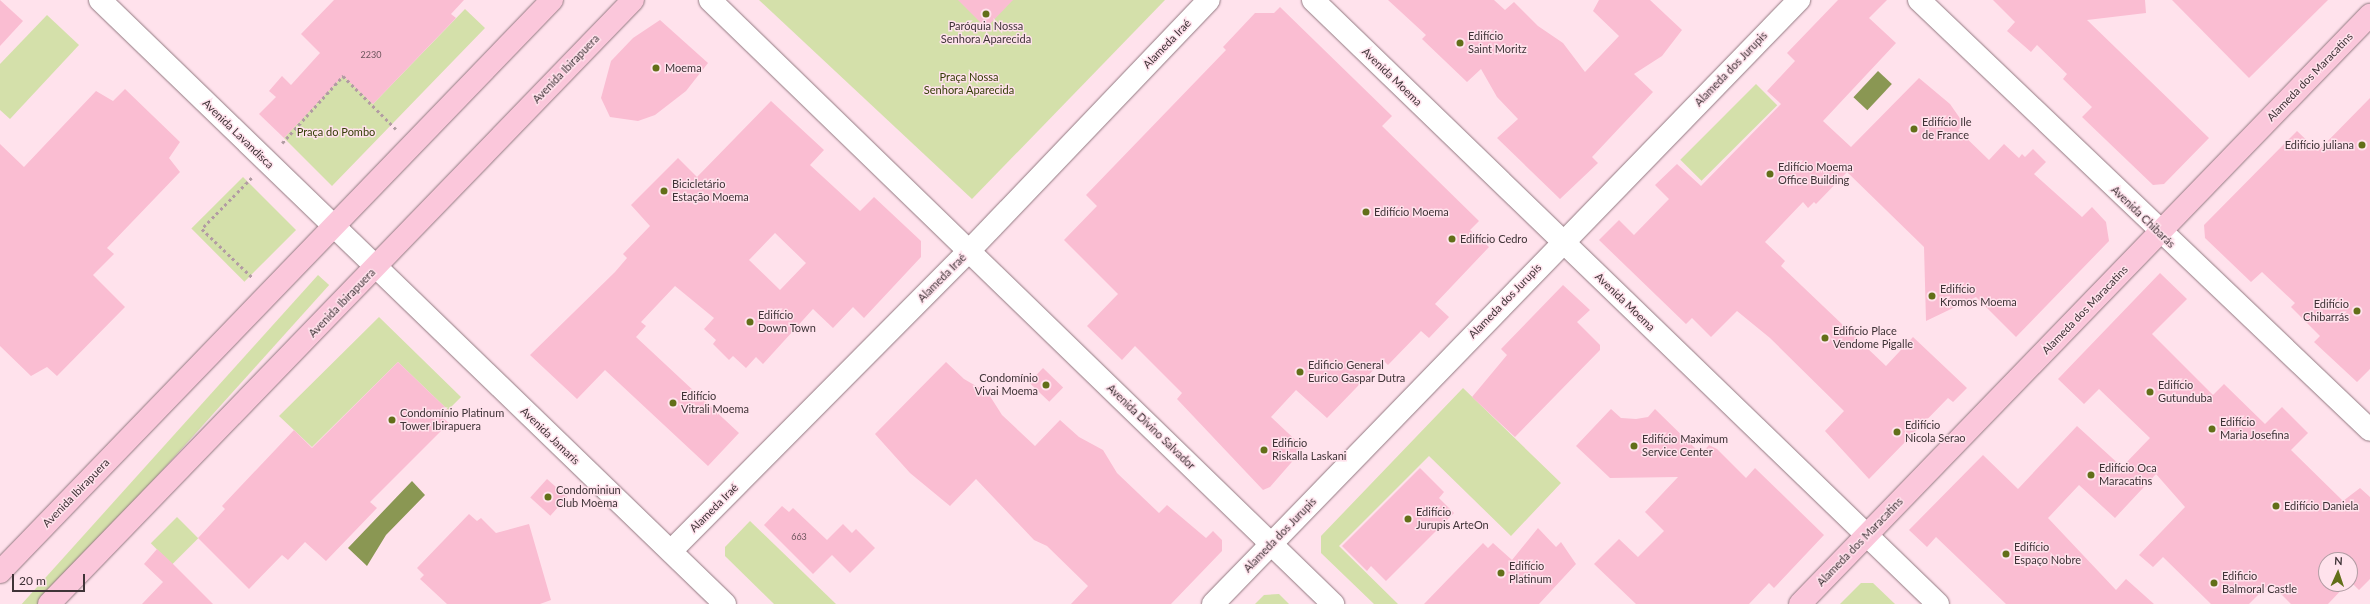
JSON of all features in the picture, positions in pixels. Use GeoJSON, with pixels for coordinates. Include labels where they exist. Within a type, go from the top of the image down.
{"type":"FeatureCollection","features":[{"type":"Feature","properties":{"kind":"main road","name":"Avenida Ibirapuera"},"geometry":{"type":"LineString","coordinates":[[0,572],[552,0]]}},
{"type":"Feature","properties":{"kind":"main road","name":"Avenida Ibirapuera"},"geometry":{"type":"LineString","coordinates":[[49,604],[376,268],[633,0]]}},
{"type":"Feature","properties":{"kind":"main road","name":"Alameda dos Maracatins"},"geometry":{"type":"LineString","coordinates":[[1800,604],[2370,15]]}},
{"type":"Feature","properties":{"kind":"street","name":"Avenida Lavandisca"},"geometry":{"type":"LineString","coordinates":[[100,0],[376,268]]}},
{"type":"Feature","properties":{"kind":"street"},"geometry":{"type":"LineString","coordinates":[[710,0],[969,251]]}},
{"type":"Feature","properties":{"kind":"street","name":"Alameda Iraé"},"geometry":{"type":"LineString","coordinates":[[670,551],[969,251],[1209,0]]}},
{"type":"Feature","properties":{"kind":"street","name":"Avenida Moema"},"geometry":{"type":"LineString","coordinates":[[1313,0],[1938,604]]}},
{"type":"Feature","properties":{"kind":"street","name":"Alameda dos Jurupis"},"geometry":{"type":"LineString","coordinates":[[1213,604],[1799,0]]}},
{"type":"Feature","properties":{"kind":"street","name":"Avenida Chibarás"},"geometry":{"type":"LineString","coordinates":[[1919,0],[2160,232],[2370,430]]}},
{"type":"Feature","properties":{"kind":"street","name":"Avenida Divino Salvador"},"geometry":{"type":"LineString","coordinates":[[969,251],[1333,604]]}},
{"type":"Feature","properties":{"kind":"street","name":"Avenida Jamaris"},"geometry":{"type":"LineString","coordinates":[[376,268],[725,604]]}},
{"type":"Feature","properties":{"kind":"path"},"geometry":{"type":"LineString","coordinates":[[280,144],[343,76],[400,133]]}},
{"type":"Feature","properties":{"kind":"path"},"geometry":{"type":"LineString","coordinates":[[257,173],[202,229],[259,284]]}},
{"type":"Feature","properties":{"kind":"green space","name":"Praça Nossa Senhora Aparecida"},"geometry":{"type":"Polygon","coordinates":[[[759,0],[1165,0],[972,199],[759,0]]]}},
{"type":"Feature","properties":{"kind":"green space","name":"Praça do Pombo"},"geometry":{"type":"Polygon","coordinates":[[[465,9],[485,28],[332,186],[284,138],[343,75],[373,104],[465,9]]]}},
{"type":"Feature","properties":{"kind":"green space"},"geometry":{"type":"Polygon","coordinates":[[[47,15],[79,45],[10,119],[0,110],[0,64],[47,15]]]}},
{"type":"Feature","properties":{"kind":"green space"},"geometry":{"type":"Polygon","coordinates":[[[1756,84],[1777,105],[1702,181],[1680,160],[1756,84]]]}},
{"type":"Feature","properties":{"kind":"green space"},"geometry":{"type":"Polygon","coordinates":[[[243,177],[296,230],[244,282],[191,229],[243,177]]]}},
{"type":"Feature","properties":{"kind":"green space"},"geometry":{"type":"Polygon","coordinates":[[[318,275],[329,285],[42,604],[22,604],[318,275]]]}},
{"type":"Feature","properties":{"kind":"green space"},"geometry":{"type":"Polygon","coordinates":[[[379,317],[461,397],[448,410],[398,362],[312,447],[279,416],[379,317]]]}},
{"type":"Feature","properties":{"kind":"green space"},"geometry":{"type":"Polygon","coordinates":[[[1463,388],[1561,483],[1511,536],[1429,456],[1339,546],[1398,604],[1374,604],[1321,553],[1321,536],[1463,388]]]}},
{"type":"Feature","properties":{"kind":"green space"},"geometry":{"type":"Polygon","coordinates":[[[177,517],[198,538],[172,564],[151,543],[177,517]]]}},
{"type":"Feature","properties":{"kind":"green space"},"geometry":{"type":"Polygon","coordinates":[[[750,521],[836,604],[774,604],[725,556],[725,547],[750,521]]]}},
{"type":"Feature","properties":{"kind":"green space"},"geometry":{"type":"Polygon","coordinates":[[[1861,583],[1873,583],[1895,604],[1840,604],[1861,583]]]}},
{"type":"Feature","properties":{"kind":"green space"},"geometry":{"type":"Polygon","coordinates":[[[1279,594],[1289,604],[1255,604],[1264,595],[1279,594]]]}},
{"type":"Feature","properties":{"kind":"shaded area"},"geometry":{"type":"Polygon","coordinates":[[[1878,71],[1892,84],[1867,110],[1853,97],[1878,71]]]}},
{"type":"Feature","properties":{"kind":"shaded area"},"geometry":{"type":"Polygon","coordinates":[[[412,481],[425,495],[386,535],[367,566],[348,548],[412,481]]]}},
{"type":"Feature","properties":{"kind":"building"},"geometry":{"type":"Polygon","coordinates":[[[0,0],[23,21],[0,46],[0,0]]]}},
{"type":"Feature","properties":{"kind":"building"},"geometry":{"type":"Polygon","coordinates":[[[334,0],[464,0],[451,14],[456,18],[373,104],[343,76],[284,138],[259,114],[276,97],[269,91],[282,76],[291,85],[320,53],[301,34],[334,0]]]}},
{"type":"Feature","properties":{"kind":"building","name":"Paróquia Nossa Senhora Aparecida"},"geometry":{"type":"Polygon","coordinates":[[[958,0],[1013,0],[986,28],[958,0]]]}},
{"type":"Feature","properties":{"kind":"building"},"geometry":{"type":"Polygon","coordinates":[[[1388,0],[1494,0],[1505,10],[1514,2],[1538,26],[1563,43],[1585,72],[1619,36],[1593,11],[1599,0],[1650,0],[1682,30],[1662,56],[1634,74],[1653,92],[1592,157],[1598,163],[1560,199],[1497,138],[1518,119],[1497,97],[1481,69],[1467,82],[1422,39],[1426,35],[1388,0]]]}},
{"type":"Feature","properties":{"kind":"building"},"geometry":{"type":"Polygon","coordinates":[[[1838,0],[1887,0],[1869,18],[1896,43],[1823,121],[1851,147],[1919,78],[1950,104],[1964,124],[1958,130],[1989,160],[2004,144],[2019,158],[2022,154],[2025,157],[2033,149],[2046,162],[2034,174],[2082,217],[2092,207],[2106,222],[2109,241],[2016,337],[1976,297],[1926,321],[1924,247],[1847,172],[1816,204],[1814,202],[1808,208],[1803,202],[1765,242],[1785,261],[1781,266],[1886,366],[1913,337],[1967,388],[1953,402],[1948,398],[1869,479],[1825,431],[1844,411],[1770,338],[1737,311],[1711,337],[1692,318],[1686,324],[1599,240],[1619,220],[1634,235],[1669,199],[1655,185],[1677,164],[1701,186],[1781,104],[1767,91],[1795,61],[1787,53],[1838,0]]]}},
{"type":"Feature","properties":{"kind":"building"},"geometry":{"type":"Polygon","coordinates":[[[1993,0],[2145,0],[2146,13],[2087,20],[2209,138],[2164,184],[2153,185],[2082,117],[2092,107],[2063,79],[2067,74],[2037,45],[2031,52],[2007,31],[2015,22],[1993,0]]]}},
{"type":"Feature","properties":{"kind":"building"},"geometry":{"type":"Polygon","coordinates":[[[2172,0],[2328,0],[2249,78],[2172,0]]]}},
{"type":"Feature","properties":{"kind":"building"},"geometry":{"type":"Polygon","coordinates":[[[1280,7],[1392,116],[1382,126],[1479,221],[1470,230],[1489,247],[1435,304],[1449,317],[1429,338],[1421,331],[1388,365],[1383,360],[1327,418],[1296,390],[1271,417],[1304,448],[1270,487],[1263,490],[1177,399],[1182,393],[1135,346],[1122,360],[1087,326],[1118,294],[1064,240],[1097,206],[1086,195],[1226,50],[1223,47],[1255,13],[1274,13],[1280,7]]]}},
{"type":"Feature","properties":{"kind":"building","name":"Moema"},"geometry":{"type":"Polygon","coordinates":[[[660,20],[708,63],[686,91],[655,115],[638,121],[610,117],[601,98],[611,61],[633,38],[660,20]]]}},
{"type":"Feature","properties":{"kind":"building"},"geometry":{"type":"Polygon","coordinates":[[[125,89],[180,142],[169,158],[180,172],[107,248],[114,254],[93,275],[125,307],[57,376],[47,367],[31,376],[0,346],[0,144],[24,167],[96,91],[113,101],[125,89]]]}},
{"type":"Feature","properties":{"kind":"building"},"geometry":{"type":"Polygon","coordinates":[[[2370,98],[2370,369],[2357,382],[2314,342],[2320,336],[2291,307],[2295,303],[2262,272],[2251,282],[2205,238],[2204,225],[2297,131],[2318,151],[2370,98]]]}},
{"type":"Feature","properties":{"kind":"building"},"geometry":{"type":"Polygon","coordinates":[[[771,101],[824,150],[810,165],[860,211],[874,197],[921,241],[921,257],[864,318],[853,307],[833,328],[813,309],[763,364],[756,357],[746,368],[733,356],[729,360],[713,344],[716,340],[704,329],[714,318],[675,286],[641,322],[646,326],[636,337],[739,433],[708,466],[605,370],[577,399],[530,355],[615,272],[627,258],[623,254],[650,226],[631,205],[678,158],[697,177],[771,101]],[[775,233],[749,260],[780,290],[806,263],[775,233]]]}},
{"type":"Feature","properties":{"kind":"building"},"geometry":{"type":"Polygon","coordinates":[[[2160,273],[2187,299],[2152,334],[2213,395],[2224,384],[2265,424],[2282,407],[2308,433],[2291,450],[2343,501],[2360,488],[2370,497],[2370,579],[2359,590],[2358,589],[2358,552],[2318,552],[2318,592],[2339,592],[2328,604],[2291,604],[2270,583],[2249,604],[2211,604],[2163,557],[2153,567],[2139,555],[2185,507],[2156,474],[2115,518],[2079,485],[2048,518],[2116,590],[2126,579],[2154,604],[2006,604],[1936,537],[1927,547],[1909,530],[1983,455],[2018,489],[2077,426],[2122,467],[2150,438],[2099,389],[2084,404],[2058,379],[2160,273]]]}},
{"type":"Feature","properties":{"kind":"building"},"geometry":{"type":"Polygon","coordinates":[[[1563,285],[1590,310],[1577,322],[1600,345],[1600,350],[1515,437],[1472,397],[1507,355],[1501,349],[1563,285]]]}},
{"type":"Feature","properties":{"kind":"building"},"geometry":{"type":"Polygon","coordinates":[[[398,362],[448,410],[442,417],[449,423],[370,502],[377,508],[326,561],[305,542],[288,560],[282,555],[249,589],[198,538],[225,509],[222,506],[294,430],[312,448],[398,362]]]}},
{"type":"Feature","properties":{"kind":"building"},"geometry":{"type":"Polygon","coordinates":[[[946,362],[964,379],[988,393],[1002,415],[1035,446],[1060,420],[1079,437],[1103,450],[1117,473],[1159,513],[1167,505],[1206,538],[1213,531],[1222,540],[1222,551],[1171,604],[1071,604],[1088,586],[1047,546],[1034,540],[976,479],[950,506],[910,473],[875,434],[946,362]]]}},
{"type":"Feature","properties":{"kind":"building","name":"Condomínio Vivai Moema"},"geometry":{"type":"Polygon","coordinates":[[[1043,368],[1063,387],[1049,402],[1029,382],[1043,368]]]}},
{"type":"Feature","properties":{"kind":"building"},"geometry":{"type":"Polygon","coordinates":[[[1611,409],[1621,418],[1636,419],[1648,417],[1655,409],[1701,454],[1709,445],[1717,449],[1746,478],[1755,468],[1824,535],[1774,588],[1769,583],[1749,604],[1636,604],[1594,564],[1619,539],[1638,557],[1664,531],[1645,512],[1678,477],[1610,478],[1576,446],[1611,409]]]}},
{"type":"Feature","properties":{"kind":"building","name":"Edifício Jurupis ArteOn"},"geometry":{"type":"Polygon","coordinates":[[[1420,468],[1444,492],[1439,498],[1454,513],[1386,581],[1371,566],[1367,571],[1342,546],[1420,468]]]}},
{"type":"Feature","properties":{"kind":"building","name":"Condominiun Club Moema"},"geometry":{"type":"Polygon","coordinates":[[[547,479],[567,497],[550,516],[530,498],[547,479]]]}},
{"type":"Feature","properties":{"kind":"building"},"geometry":{"type":"Polygon","coordinates":[[[782,506],[789,512],[793,508],[827,540],[843,524],[852,533],[856,529],[875,548],[850,573],[832,555],[813,574],[764,525],[782,506]]]}},
{"type":"Feature","properties":{"kind":"building"},"geometry":{"type":"Polygon","coordinates":[[[469,514],[477,521],[481,518],[496,533],[529,524],[551,600],[540,604],[447,604],[420,579],[424,575],[417,568],[469,514]]]}},
{"type":"Feature","properties":{"kind":"building"},"geometry":{"type":"Polygon","coordinates":[[[1538,528],[1556,547],[1561,542],[1576,564],[1539,604],[1424,604],[1483,543],[1488,548],[1493,543],[1512,560],[1538,528]]]}},
{"type":"Feature","properties":{"kind":"building"},"geometry":{"type":"Polygon","coordinates":[[[157,549],[213,604],[142,604],[163,582],[144,564],[157,549]]]}},
{"type":"Feature","properties":{"kind":"place","name":"Paróquia Nossa Senhora Aparecida"},"geometry":{"type":"Point","coordinates":[986,14]}},
{"type":"Feature","properties":{"kind":"place","name":"Edifício Saint Moritz"},"geometry":{"type":"Point","coordinates":[1460,43]}},
{"type":"Feature","properties":{"kind":"place","name":"Moema"},"geometry":{"type":"Point","coordinates":[656,68]}},
{"type":"Feature","properties":{"kind":"place","name":"Edifício Ile de France"},"geometry":{"type":"Point","coordinates":[1914,129]}},
{"type":"Feature","properties":{"kind":"place","name":"Edifício juliana"},"geometry":{"type":"Point","coordinates":[2362,145]}},
{"type":"Feature","properties":{"kind":"place","name":"Edifício Moema Office Building"},"geometry":{"type":"Point","coordinates":[1770,174]}},
{"type":"Feature","properties":{"kind":"place","name":"Bicicletário Estação Moema"},"geometry":{"type":"Point","coordinates":[664,191]}},
{"type":"Feature","properties":{"kind":"place","name":"Edifício Moema"},"geometry":{"type":"Point","coordinates":[1366,212]}},
{"type":"Feature","properties":{"kind":"place","name":"Edifício Cedro"},"geometry":{"type":"Point","coordinates":[1452,239]}},
{"type":"Feature","properties":{"kind":"place","name":"Edifício Kromos Moema"},"geometry":{"type":"Point","coordinates":[1932,296]}},
{"type":"Feature","properties":{"kind":"place","name":"Edifício Chibarrás"},"geometry":{"type":"Point","coordinates":[2357,311]}},
{"type":"Feature","properties":{"kind":"place","name":"Edifício Down Town"},"geometry":{"type":"Point","coordinates":[750,322]}},
{"type":"Feature","properties":{"kind":"place","name":"Edificio Place Vendome Pigalle"},"geometry":{"type":"Point","coordinates":[1825,338]}},
{"type":"Feature","properties":{"kind":"place","name":"Edificio General Eurico Gaspar Dutra"},"geometry":{"type":"Point","coordinates":[1300,372]}},
{"type":"Feature","properties":{"kind":"place","name":"Condomínio Vivai Moema"},"geometry":{"type":"Point","coordinates":[1046,385]}},
{"type":"Feature","properties":{"kind":"place","name":"Edifício Gutunduba"},"geometry":{"type":"Point","coordinates":[2150,392]}},
{"type":"Feature","properties":{"kind":"place","name":"Edifício Vitrali Moema"},"geometry":{"type":"Point","coordinates":[673,403]}},
{"type":"Feature","properties":{"kind":"place","name":"Condomínio Platinum Tower Ibirapuera"},"geometry":{"type":"Point","coordinates":[392,420]}},
{"type":"Feature","properties":{"kind":"place","name":"Edifício Maria Josefina"},"geometry":{"type":"Point","coordinates":[2212,429]}},
{"type":"Feature","properties":{"kind":"place","name":"Edifício Nicola Serao"},"geometry":{"type":"Point","coordinates":[1897,432]}},
{"type":"Feature","properties":{"kind":"place","name":"Edifício Maximum Service Center"},"geometry":{"type":"Point","coordinates":[1634,446]}},
{"type":"Feature","properties":{"kind":"place","name":"Edificio Riskalla Laskani"},"geometry":{"type":"Point","coordinates":[1264,450]}},
{"type":"Feature","properties":{"kind":"place","name":"Edifício Oca Maracatins"},"geometry":{"type":"Point","coordinates":[2091,475]}},
{"type":"Feature","properties":{"kind":"place","name":"Condominiun Club Moema"},"geometry":{"type":"Point","coordinates":[548,497]}},
{"type":"Feature","properties":{"kind":"place","name":"Edifício Daniela"},"geometry":{"type":"Point","coordinates":[2276,506]}},
{"type":"Feature","properties":{"kind":"place","name":"Edifício Jurupis ArteOn"},"geometry":{"type":"Point","coordinates":[1408,519]}},
{"type":"Feature","properties":{"kind":"place","name":"Edifício Espaço Nobre"},"geometry":{"type":"Point","coordinates":[2006,554]}},
{"type":"Feature","properties":{"kind":"place","name":"Edifício Platinum"},"geometry":{"type":"Point","coordinates":[1501,573]}},
{"type":"Feature","properties":{"kind":"place","name":"Edificio Balmoral Castle"},"geometry":{"type":"Point","coordinates":[2214,583]}}]}
